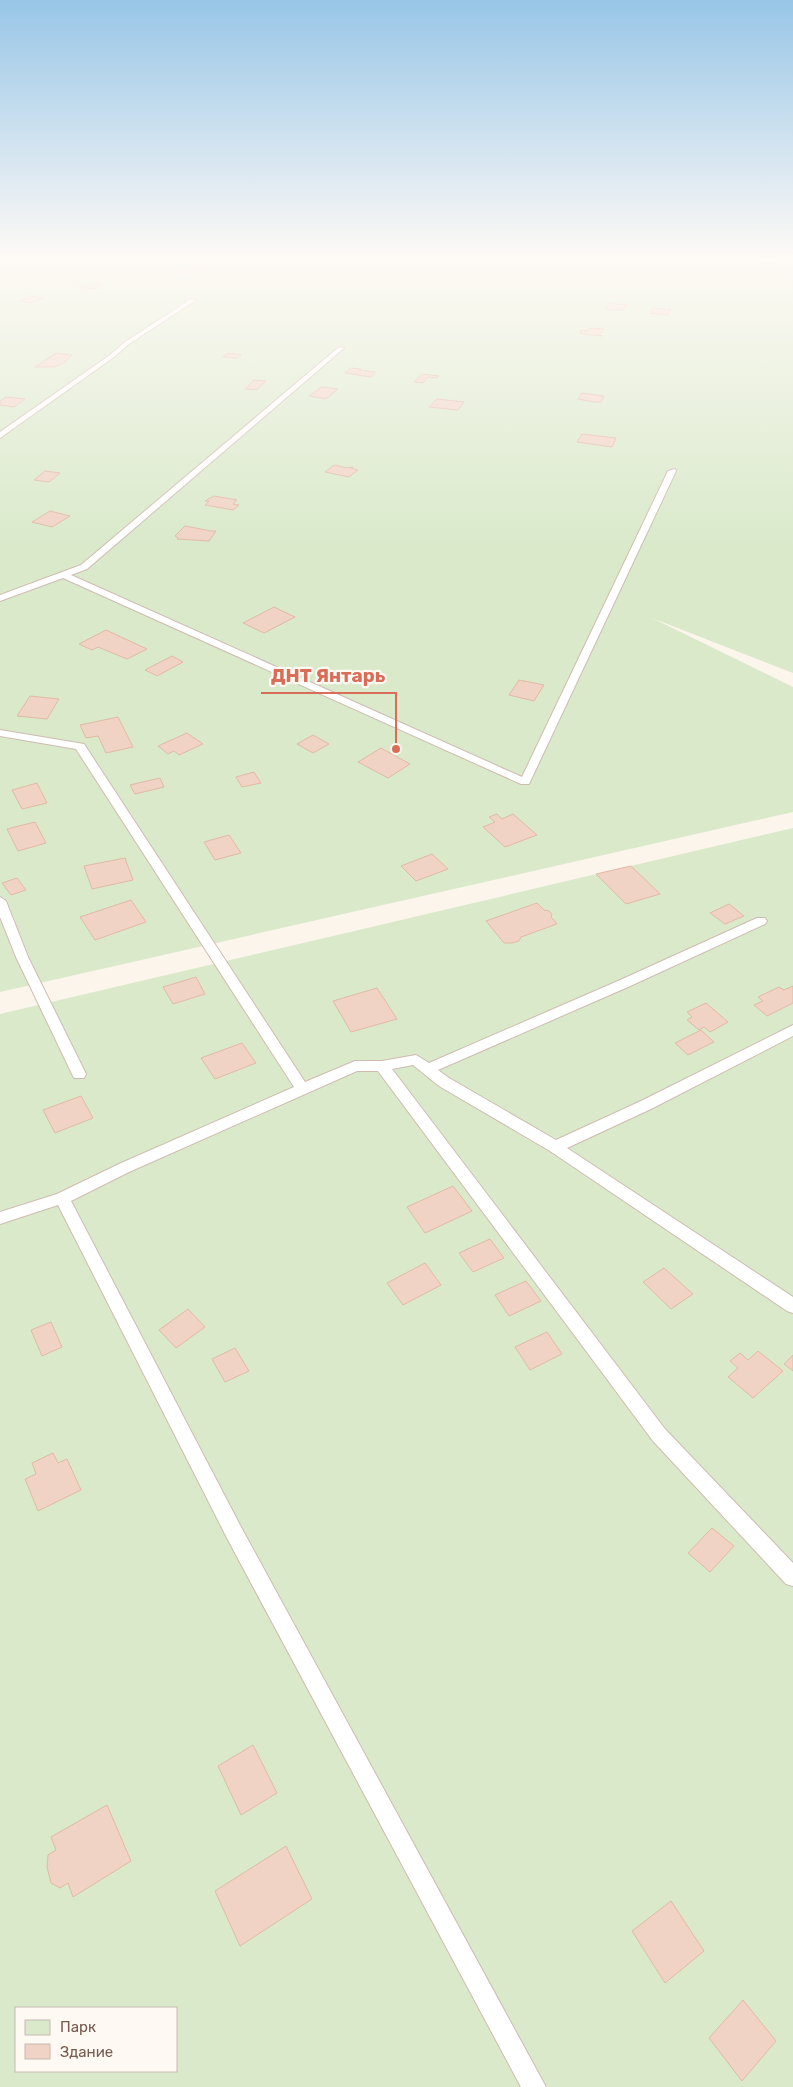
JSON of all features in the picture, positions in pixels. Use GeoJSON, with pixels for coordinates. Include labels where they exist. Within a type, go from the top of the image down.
{"type":"FeatureCollection","features":[{"type":"Feature","properties":{"kind":"lane"},"geometry":{"type":"LineString","coordinates":[[1,436],[116,352]]}},
{"type":"Feature","properties":{"kind":"lane"},"geometry":{"type":"LineString","coordinates":[[0,598],[84,567],[336,352]]}},
{"type":"Feature","properties":{"kind":"lane"},"geometry":{"type":"LineString","coordinates":[[63,575],[524,782],[672,471]]}},
{"type":"Feature","properties":{"kind":"lane"},"geometry":{"type":"LineString","coordinates":[[0,733],[80,746],[302,1089]]}},
{"type":"Feature","properties":{"kind":"lane"},"geometry":{"type":"LineString","coordinates":[[0,901],[22,956],[80,1074]]}},
{"type":"Feature","properties":{"kind":"lane"},"geometry":{"type":"LineString","coordinates":[[428,1069],[623,984],[761,921]]}},
{"type":"Feature","properties":{"kind":"lane"},"geometry":{"type":"LineString","coordinates":[[555,1147],[646,1105],[793,1030]]}},
{"type":"Feature","properties":{"kind":"lane"},"geometry":{"type":"LineString","coordinates":[[0,1218],[62,1198],[124,1168],[355,1066],[382,1066],[416,1060],[444,1082],[555,1147],[793,1306]]}},
{"type":"Feature","properties":{"kind":"lane"},"geometry":{"type":"LineString","coordinates":[[382,1066],[658,1435],[793,1578]]}},
{"type":"Feature","properties":{"kind":"lane"},"geometry":{"type":"LineString","coordinates":[[62,1198],[118,1313],[233,1534],[534,2087]]}},
{"type":"Feature","properties":{"kind":"green space"},"geometry":{"type":"Polygon","coordinates":[[[0,352],[793,352],[793,673],[652,618],[793,687],[793,812],[0,992],[0,352]]]}},
{"type":"Feature","properties":{"kind":"green space"},"geometry":{"type":"Polygon","coordinates":[[[793,828],[793,2087],[0,2087],[0,1014],[793,828]]]}},
{"type":"Feature","properties":{"kind":"building"},"geometry":{"type":"Polygon","coordinates":[[[56,353],[72,355],[64,363],[54,367],[35,367],[56,353]]]}},
{"type":"Feature","properties":{"kind":"building"},"geometry":{"type":"Polygon","coordinates":[[[228,353],[241,355],[237,358],[223,357],[228,353]]]}},
{"type":"Feature","properties":{"kind":"building"},"geometry":{"type":"Polygon","coordinates":[[[351,368],[375,372],[371,377],[345,373],[351,368]]]}},
{"type":"Feature","properties":{"kind":"building"},"geometry":{"type":"Polygon","coordinates":[[[422,374],[439,376],[437,378],[428,377],[423,383],[414,382],[422,374]]]}},
{"type":"Feature","properties":{"kind":"building"},"geometry":{"type":"Polygon","coordinates":[[[254,380],[266,381],[257,390],[245,389],[254,380]]]}},
{"type":"Feature","properties":{"kind":"building"},"geometry":{"type":"Polygon","coordinates":[[[322,387],[338,389],[326,399],[309,396],[322,387]]]}},
{"type":"Feature","properties":{"kind":"building"},"geometry":{"type":"Polygon","coordinates":[[[582,393],[604,396],[601,402],[593,402],[578,399],[582,393]]]}},
{"type":"Feature","properties":{"kind":"building"},"geometry":{"type":"Polygon","coordinates":[[[6,397],[25,399],[14,407],[0,405],[0,401],[6,397]]]}},
{"type":"Feature","properties":{"kind":"building"},"geometry":{"type":"Polygon","coordinates":[[[437,399],[464,402],[458,410],[429,407],[437,399]]]}},
{"type":"Feature","properties":{"kind":"building"},"geometry":{"type":"Polygon","coordinates":[[[582,434],[616,438],[612,447],[577,442],[582,434]]]}},
{"type":"Feature","properties":{"kind":"building"},"geometry":{"type":"Polygon","coordinates":[[[334,465],[347,468],[353,467],[351,468],[358,470],[349,477],[325,472],[334,465]]]}},
{"type":"Feature","properties":{"kind":"building"},"geometry":{"type":"Polygon","coordinates":[[[45,471],[60,473],[49,482],[34,480],[45,471]]]}},
{"type":"Feature","properties":{"kind":"building"},"geometry":{"type":"Polygon","coordinates":[[[214,496],[237,500],[233,504],[239,505],[233,510],[205,505],[209,501],[205,501],[214,496]]]}},
{"type":"Feature","properties":{"kind":"building"},"geometry":{"type":"Polygon","coordinates":[[[50,511],[70,516],[52,527],[32,522],[50,511]]]}},
{"type":"Feature","properties":{"kind":"building"},"geometry":{"type":"Polygon","coordinates":[[[185,526],[216,531],[209,541],[177,539],[175,536],[185,526]]]}},
{"type":"Feature","properties":{"kind":"building"},"geometry":{"type":"Polygon","coordinates":[[[274,607],[295,617],[264,633],[243,623],[274,607]]]}},
{"type":"Feature","properties":{"kind":"building"},"geometry":{"type":"Polygon","coordinates":[[[106,630],[147,649],[127,659],[98,647],[92,650],[79,644],[106,630]]]}},
{"type":"Feature","properties":{"kind":"building"},"geometry":{"type":"Polygon","coordinates":[[[172,656],[183,662],[157,676],[145,670],[172,656]]]}},
{"type":"Feature","properties":{"kind":"building"},"geometry":{"type":"Polygon","coordinates":[[[519,680],[544,685],[534,701],[509,695],[519,680]]]}},
{"type":"Feature","properties":{"kind":"building"},"geometry":{"type":"Polygon","coordinates":[[[30,696],[59,699],[47,719],[17,716],[30,696]]]}},
{"type":"Feature","properties":{"kind":"building"},"geometry":{"type":"Polygon","coordinates":[[[118,717],[133,747],[106,753],[98,736],[86,738],[80,725],[118,717]]]}},
{"type":"Feature","properties":{"kind":"building"},"geometry":{"type":"Polygon","coordinates":[[[187,733],[203,744],[179,755],[174,751],[168,754],[158,746],[187,733]]]}},
{"type":"Feature","properties":{"kind":"building"},"geometry":{"type":"Polygon","coordinates":[[[313,735],[329,744],[313,753],[297,744],[313,735]]]}},
{"type":"Feature","properties":{"kind":"building"},"geometry":{"type":"Polygon","coordinates":[[[381,748],[410,764],[388,778],[358,762],[381,748]]]}},
{"type":"Feature","properties":{"kind":"building"},"geometry":{"type":"Polygon","coordinates":[[[254,772],[261,783],[242,787],[236,777],[254,772]]]}},
{"type":"Feature","properties":{"kind":"building"},"geometry":{"type":"Polygon","coordinates":[[[160,778],[164,787],[135,794],[130,785],[160,778]]]}},
{"type":"Feature","properties":{"kind":"building"},"geometry":{"type":"Polygon","coordinates":[[[37,783],[47,803],[22,809],[12,790],[37,783]]]}},
{"type":"Feature","properties":{"kind":"building"},"geometry":{"type":"Polygon","coordinates":[[[497,814],[502,819],[513,814],[537,835],[505,847],[483,827],[495,822],[489,817],[497,814]]]}},
{"type":"Feature","properties":{"kind":"building"},"geometry":{"type":"Polygon","coordinates":[[[35,822],[46,843],[18,851],[7,829],[35,822]]]}},
{"type":"Feature","properties":{"kind":"building"},"geometry":{"type":"Polygon","coordinates":[[[229,835],[241,853],[215,860],[204,842],[229,835]]]}},
{"type":"Feature","properties":{"kind":"building"},"geometry":{"type":"Polygon","coordinates":[[[432,854],[448,869],[416,881],[401,866],[432,854]]]}},
{"type":"Feature","properties":{"kind":"building"},"geometry":{"type":"Polygon","coordinates":[[[125,858],[133,880],[92,889],[84,866],[125,858]]]}},
{"type":"Feature","properties":{"kind":"building"},"geometry":{"type":"Polygon","coordinates":[[[631,866],[660,894],[626,904],[596,874],[631,866]]]}},
{"type":"Feature","properties":{"kind":"building"},"geometry":{"type":"Polygon","coordinates":[[[17,878],[26,890],[11,895],[2,883],[17,878]]]}},
{"type":"Feature","properties":{"kind":"building"},"geometry":{"type":"Polygon","coordinates":[[[131,900],[146,922],[95,940],[80,917],[131,900]]]}},
{"type":"Feature","properties":{"kind":"building"},"geometry":{"type":"Polygon","coordinates":[[[537,903],[544,910],[552,914],[551,917],[557,924],[521,937],[519,941],[504,943],[486,921],[537,903]]]}},
{"type":"Feature","properties":{"kind":"building"},"geometry":{"type":"Polygon","coordinates":[[[729,904],[744,916],[725,924],[710,913],[729,904]]]}},
{"type":"Feature","properties":{"kind":"building"},"geometry":{"type":"Polygon","coordinates":[[[196,977],[205,994],[173,1004],[163,987],[196,977]]]}},
{"type":"Feature","properties":{"kind":"building"},"geometry":{"type":"Polygon","coordinates":[[[793,986],[793,1003],[767,1016],[754,1005],[763,1001],[758,997],[779,987],[784,990],[793,986]]]}},
{"type":"Feature","properties":{"kind":"building"},"geometry":{"type":"Polygon","coordinates":[[[377,988],[397,1019],[351,1032],[333,1001],[377,988]]]}},
{"type":"Feature","properties":{"kind":"building"},"geometry":{"type":"Polygon","coordinates":[[[706,1003],[728,1022],[710,1032],[704,1027],[699,1030],[687,1020],[692,1017],[687,1012],[706,1003]]]}},
{"type":"Feature","properties":{"kind":"building"},"geometry":{"type":"Polygon","coordinates":[[[701,1030],[714,1042],[688,1055],[675,1043],[701,1030]]]}},
{"type":"Feature","properties":{"kind":"building"},"geometry":{"type":"Polygon","coordinates":[[[242,1043],[256,1063],[215,1079],[201,1058],[242,1043]]]}},
{"type":"Feature","properties":{"kind":"building"},"geometry":{"type":"Polygon","coordinates":[[[81,1096],[93,1118],[55,1133],[43,1110],[81,1096]]]}},
{"type":"Feature","properties":{"kind":"building"},"geometry":{"type":"Polygon","coordinates":[[[453,1186],[472,1211],[425,1233],[407,1207],[453,1186]]]}},
{"type":"Feature","properties":{"kind":"building"},"geometry":{"type":"Polygon","coordinates":[[[490,1239],[504,1258],[473,1272],[459,1253],[490,1239]]]}},
{"type":"Feature","properties":{"kind":"building"},"geometry":{"type":"Polygon","coordinates":[[[425,1263],[441,1285],[403,1305],[387,1283],[425,1263]]]}},
{"type":"Feature","properties":{"kind":"building"},"geometry":{"type":"Polygon","coordinates":[[[664,1268],[693,1294],[671,1309],[643,1282],[664,1268]]]}},
{"type":"Feature","properties":{"kind":"building"},"geometry":{"type":"Polygon","coordinates":[[[526,1281],[541,1301],[509,1316],[495,1295],[526,1281]]]}},
{"type":"Feature","properties":{"kind":"building"},"geometry":{"type":"Polygon","coordinates":[[[188,1309],[205,1327],[176,1348],[159,1330],[188,1309]]]}},
{"type":"Feature","properties":{"kind":"building"},"geometry":{"type":"Polygon","coordinates":[[[51,1322],[62,1347],[42,1356],[31,1330],[51,1322]]]}},
{"type":"Feature","properties":{"kind":"building"},"geometry":{"type":"Polygon","coordinates":[[[547,1332],[562,1354],[530,1370],[515,1347],[547,1332]]]}},
{"type":"Feature","properties":{"kind":"building"},"geometry":{"type":"Polygon","coordinates":[[[235,1348],[249,1371],[225,1382],[212,1359],[235,1348]]]}},
{"type":"Feature","properties":{"kind":"building"},"geometry":{"type":"Polygon","coordinates":[[[758,1351],[783,1371],[753,1398],[728,1377],[738,1368],[730,1361],[740,1353],[748,1360],[758,1351]]]}},
{"type":"Feature","properties":{"kind":"building"},"geometry":{"type":"Polygon","coordinates":[[[793,1355],[793,1371],[784,1364],[793,1355]]]}},
{"type":"Feature","properties":{"kind":"building"},"geometry":{"type":"Polygon","coordinates":[[[53,1453],[58,1463],[67,1459],[81,1490],[38,1511],[25,1479],[36,1474],[32,1463],[53,1453]]]}},
{"type":"Feature","properties":{"kind":"building"},"geometry":{"type":"Polygon","coordinates":[[[712,1528],[734,1546],[710,1572],[688,1553],[712,1528]]]}},
{"type":"Feature","properties":{"kind":"building"},"geometry":{"type":"Polygon","coordinates":[[[253,1745],[277,1793],[241,1815],[218,1766],[253,1745]]]}},
{"type":"Feature","properties":{"kind":"building"},"geometry":{"type":"Polygon","coordinates":[[[107,1805],[131,1861],[73,1897],[68,1883],[60,1888],[51,1883],[47,1867],[48,1855],[56,1850],[51,1837],[107,1805]]]}},
{"type":"Feature","properties":{"kind":"building"},"geometry":{"type":"Polygon","coordinates":[[[286,1846],[312,1899],[240,1946],[215,1891],[286,1846]]]}},
{"type":"Feature","properties":{"kind":"building"},"geometry":{"type":"Polygon","coordinates":[[[671,1901],[704,1951],[665,1983],[632,1931],[671,1901]]]}},
{"type":"Feature","properties":{"kind":"building"},"geometry":{"type":"Polygon","coordinates":[[[743,2000],[776,2041],[742,2081],[709,2038],[743,2000]]]}},
{"type":"Feature","properties":{"kind":"place","name":"ДНТ Янтарь"},"geometry":{"type":"Point","coordinates":[396,749]}}]}
